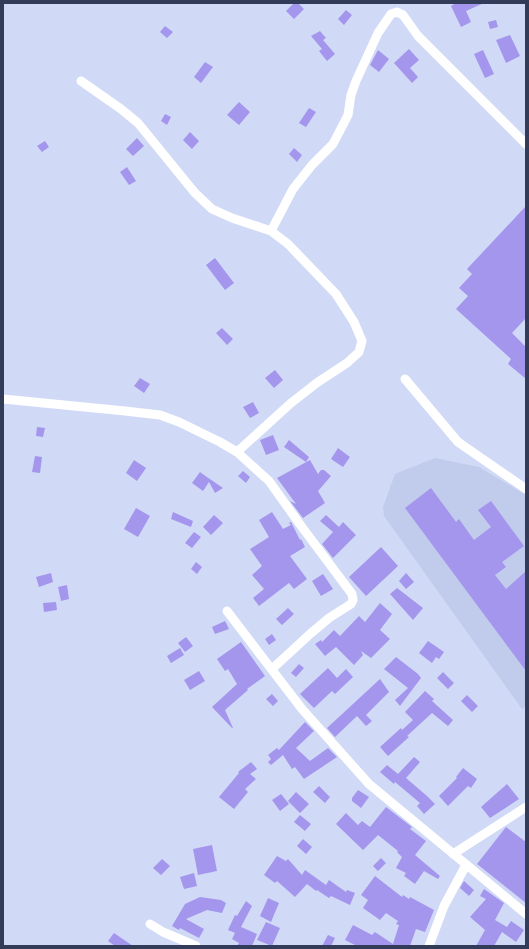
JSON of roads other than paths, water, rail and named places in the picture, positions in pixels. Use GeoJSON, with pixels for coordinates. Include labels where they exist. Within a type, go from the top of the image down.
{"type":"FeatureCollection","features":[{"type":"Feature","properties":{"kind":"street"},"geometry":{"type":"LineString","coordinates":[[271,231],[293,189],[312,165],[333,144],[348,114],[351,95],[356,81],[378,33],[391,14],[397,12],[403,15],[418,36],[526,144]]}},
{"type":"Feature","properties":{"kind":"street"},"geometry":{"type":"LineString","coordinates":[[81,81],[122,109],[138,123],[195,193],[212,209],[232,218],[271,231],[288,244],[336,294],[354,322],[362,341],[359,352],[347,363],[318,382],[291,403],[237,452]]}},
{"type":"Feature","properties":{"kind":"street"},"geometry":{"type":"LineString","coordinates":[[405,379],[458,442],[526,489]]}},
{"type":"Feature","properties":{"kind":"street"},"geometry":{"type":"LineString","coordinates":[[3,399],[160,415],[179,422],[237,452],[269,480],[299,524],[352,594],[353,600],[350,604],[329,618],[310,634],[272,669]]}},
{"type":"Feature","properties":{"kind":"street"},"geometry":{"type":"LineString","coordinates":[[226,611],[302,709],[368,784],[526,914]]}},
{"type":"Feature","properties":{"kind":"street"},"geometry":{"type":"LineString","coordinates":[[453,854],[526,807]]}},
{"type":"Feature","properties":{"kind":"street"},"geometry":{"type":"LineString","coordinates":[[429,946],[444,906],[466,865]]}},
{"type":"Feature","properties":{"kind":"street"},"geometry":{"type":"LineString","coordinates":[[150,924],[163,932],[196,946]]}}]}
